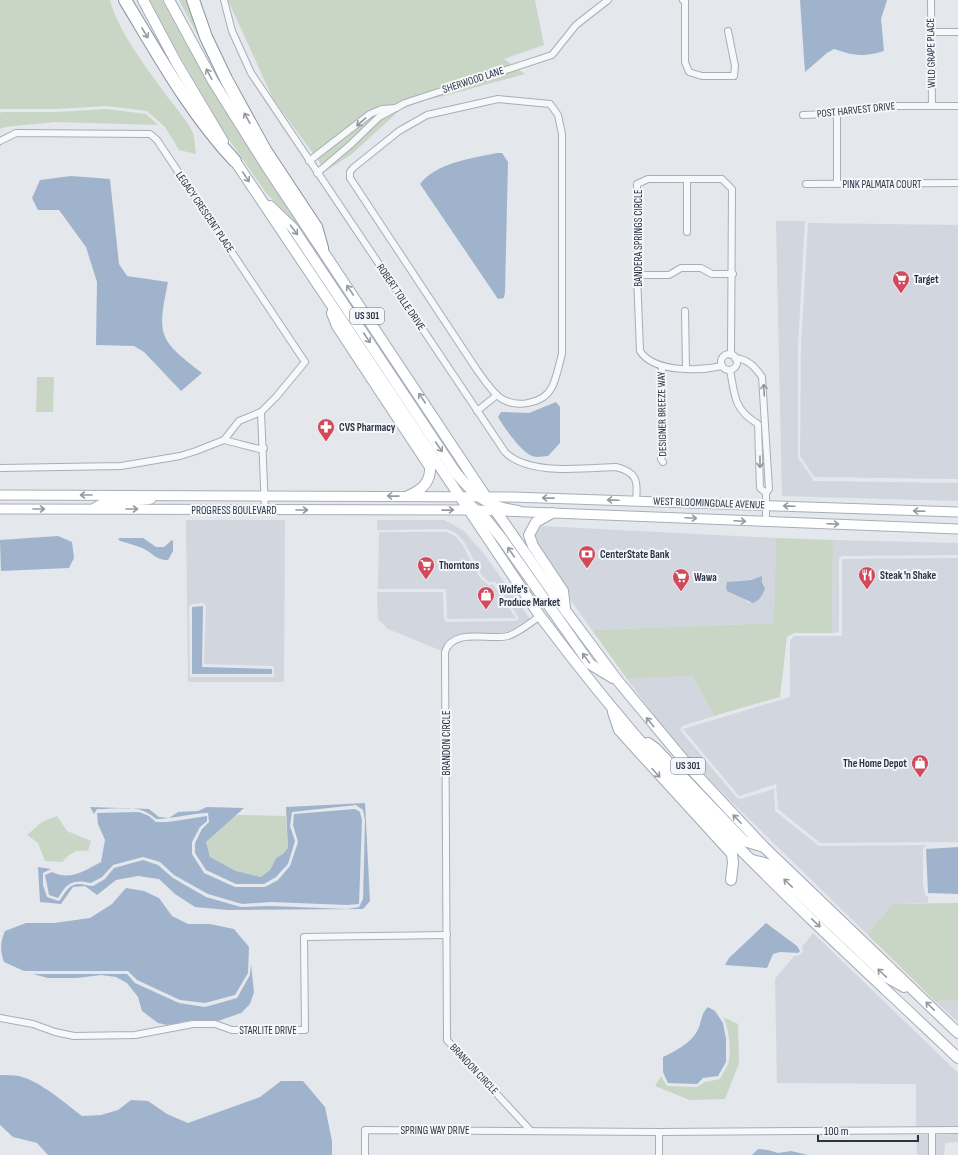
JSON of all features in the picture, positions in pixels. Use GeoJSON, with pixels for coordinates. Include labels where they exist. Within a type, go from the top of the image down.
{"type":"FeatureCollection","features":[{"type":"Feature","properties":{"kind":"highway"},"geometry":{"type":"LineString","coordinates":[[125,0],[191,108],[212,136],[235,161]]}},
{"type":"Feature","properties":{"kind":"highway"},"geometry":{"type":"LineString","coordinates":[[193,0],[206,37],[226,79],[265,150],[316,226],[322,248]]}},
{"type":"Feature","properties":{"kind":"main road","name":"US 301"},"geometry":{"type":"LineString","coordinates":[[143,0],[176,62],[235,161],[460,497],[472,510],[540,616],[611,707],[696,804],[750,860],[958,1058]]}},
{"type":"Feature","properties":{"kind":"main road","name":"US 301"},"geometry":{"type":"LineString","coordinates":[[169,0],[213,81],[482,497]]}},
{"type":"Feature","properties":{"kind":"main road"},"geometry":{"type":"LineString","coordinates":[[257,193],[294,228],[452,466],[482,497],[495,508]]}},
{"type":"Feature","properties":{"kind":"main road"},"geometry":{"type":"LineString","coordinates":[[328,299],[337,326],[430,467],[428,481],[417,492],[408,496]]}},
{"type":"Feature","properties":{"kind":"main road","name":"PROGRESS BOULEVARD"},"geometry":{"type":"LineString","coordinates":[[0,495],[460,497]]}},
{"type":"Feature","properties":{"kind":"main road"},"geometry":{"type":"LineString","coordinates":[[93,509],[106,501],[138,502],[153,499],[229,498],[238,495]]}},
{"type":"Feature","properties":{"kind":"main road","name":"WEST BLOOMINGDALE AVENUE"},"geometry":{"type":"LineString","coordinates":[[460,497],[636,500],[958,512]]}},
{"type":"Feature","properties":{"kind":"main road","name":"PROGRESS BOULEVARD"},"geometry":{"type":"LineString","coordinates":[[1,508],[472,510]]}},
{"type":"Feature","properties":{"kind":"main road","name":"US 301"},"geometry":{"type":"LineString","coordinates":[[495,508],[565,610],[618,681],[692,770],[764,847],[958,1033]]}},
{"type":"Feature","properties":{"kind":"main road"},"geometry":{"type":"LineString","coordinates":[[472,510],[495,508],[518,512]]}},
{"type":"Feature","properties":{"kind":"main road"},"geometry":{"type":"LineString","coordinates":[[472,510],[502,539],[590,664],[618,681]]}},
{"type":"Feature","properties":{"kind":"main road","name":"WEST BLOOMINGDALE AVENUE"},"geometry":{"type":"LineString","coordinates":[[518,512],[958,529]]}},
{"type":"Feature","properties":{"kind":"main road"},"geometry":{"type":"LineString","coordinates":[[552,513],[536,522],[530,531],[530,538],[533,546],[563,590],[565,610]]}},
{"type":"Feature","properties":{"kind":"main road"},"geometry":{"type":"LineString","coordinates":[[611,707],[619,730],[732,854],[733,863],[730,880]]}},
{"type":"Feature","properties":{"kind":"main road"},"geometry":{"type":"LineString","coordinates":[[635,735],[655,748],[744,841],[764,847]]}},
{"type":"Feature","properties":{"kind":"main road"},"geometry":{"type":"LineString","coordinates":[[750,860],[768,864],[888,978],[916,993]]}},
{"type":"Feature","properties":{"kind":"street","name":"ROBERT TOLLE DRIVE"},"geometry":{"type":"LineString","coordinates":[[224,0],[232,30],[251,73],[505,452],[513,460],[537,468],[625,469],[636,479],[636,500]]}},
{"type":"Feature","properties":{"kind":"street","name":"SHERWOOD LANE"},"geometry":{"type":"LineString","coordinates":[[317,173],[374,122],[405,102],[552,54],[576,25],[608,0]]}},
{"type":"Feature","properties":{"kind":"street"},"geometry":{"type":"LineString","coordinates":[[683,0],[685,62],[689,72],[702,76],[734,76],[735,66],[728,31]]}},
{"type":"Feature","properties":{"kind":"street","name":"WILD GRAPE PLACE"},"geometry":{"type":"LineString","coordinates":[[931,0],[932,106]]}},
{"type":"Feature","properties":{"kind":"street"},"geometry":{"type":"LineString","coordinates":[[931,32],[958,32]]}},
{"type":"Feature","properties":{"kind":"street"},"geometry":{"type":"LineString","coordinates":[[498,98],[550,104],[558,115],[562,134],[562,354],[552,388],[540,398],[527,404],[512,403],[505,401],[497,395],[477,370],[350,178],[350,172],[399,131],[427,115],[498,98]]}},
{"type":"Feature","properties":{"kind":"street","name":"POST HARVEST DRIVE"},"geometry":{"type":"LineString","coordinates":[[803,115],[879,106],[958,106]]}},
{"type":"Feature","properties":{"kind":"street","name":"SHERWOOD LANE"},"geometry":{"type":"LineString","coordinates":[[309,161],[370,114],[382,109],[396,108]]}},
{"type":"Feature","properties":{"kind":"street"},"geometry":{"type":"LineString","coordinates":[[837,112],[837,184]]}},
{"type":"Feature","properties":{"kind":"street","name":"LEGACY CRESCENT PLACE"},"geometry":{"type":"LineString","coordinates":[[0,141],[16,133],[150,134],[157,140],[305,362],[276,397],[261,412],[239,421],[224,440]]}},
{"type":"Feature","properties":{"kind":"street","name":"BANDERA SPRINGS CIRCLE"},"geometry":{"type":"LineString","coordinates":[[722,366],[712,368],[671,369],[662,366],[643,355],[640,351],[637,275],[637,184],[648,179],[722,179],[732,189],[733,357]]}},
{"type":"Feature","properties":{"kind":"street"},"geometry":{"type":"LineString","coordinates":[[687,179],[687,232]]}},
{"type":"Feature","properties":{"kind":"street","name":"PINK PALMATA COURT"},"geometry":{"type":"LineString","coordinates":[[806,184],[958,183]]}},
{"type":"Feature","properties":{"kind":"street"},"geometry":{"type":"LineString","coordinates":[[637,275],[669,275],[681,268],[701,268],[712,274],[733,274]]}},
{"type":"Feature","properties":{"kind":"street"},"geometry":{"type":"LineString","coordinates":[[685,311],[686,368]]}},
{"type":"Feature","properties":{"kind":"street"},"geometry":{"type":"LineString","coordinates":[[730,370],[725,369],[722,366],[722,358],[726,355],[743,359],[754,366],[762,377],[769,489],[766,494],[766,522]]}},
{"type":"Feature","properties":{"kind":"street"},"geometry":{"type":"LineString","coordinates":[[730,370],[735,366],[733,357]]}},
{"type":"Feature","properties":{"kind":"street","name":"DESIGNER BREEZE WAY"},"geometry":{"type":"LineString","coordinates":[[662,366],[661,459],[663,462]]}},
{"type":"Feature","properties":{"kind":"street"},"geometry":{"type":"LineString","coordinates":[[730,370],[733,393],[737,405],[751,420],[758,424],[760,488],[766,494]]}},
{"type":"Feature","properties":{"kind":"street"},"geometry":{"type":"LineString","coordinates":[[477,411],[497,395]]}},
{"type":"Feature","properties":{"kind":"street"},"geometry":{"type":"LineString","coordinates":[[261,412],[264,448],[265,510]]}},
{"type":"Feature","properties":{"kind":"street"},"geometry":{"type":"LineString","coordinates":[[0,468],[121,466],[180,456],[224,440],[259,449],[264,448]]}},
{"type":"Feature","properties":{"kind":"street","name":"BRANDON CIRCLE"},"geometry":{"type":"LineString","coordinates":[[530,1130],[447,1040],[445,652],[449,644],[459,638],[499,638],[509,636],[540,616]]}},
{"type":"Feature","properties":{"kind":"street","name":"STARLITE DRIVE"},"geometry":{"type":"LineString","coordinates":[[0,1018],[33,1024],[55,1032],[74,1036],[135,1035],[192,1024],[215,1024],[232,1030],[305,1030],[304,936],[447,935]]}},
{"type":"Feature","properties":{"kind":"street","name":"SPRING WAY DRIVE"},"geometry":{"type":"LineString","coordinates":[[365,1155],[365,1130],[530,1130]]}},
{"type":"Feature","properties":{"kind":"street"},"geometry":{"type":"LineString","coordinates":[[530,1130],[659,1132],[958,1130]]}},
{"type":"Feature","properties":{"kind":"street"},"geometry":{"type":"LineString","coordinates":[[932,1131],[932,1155]]}},
{"type":"Feature","properties":{"kind":"street"},"geometry":{"type":"LineString","coordinates":[[659,1132],[659,1155]]}},
{"type":"Feature","properties":{"kind":"shaded area"},"geometry":{"type":"Polygon","coordinates":[[[776,221],[805,221],[798,347],[798,458],[814,481],[958,483],[958,501],[782,496],[776,221]]]}},
{"type":"Feature","properties":{"kind":"shaded area"},"geometry":{"type":"Polygon","coordinates":[[[808,223],[958,225],[958,479],[814,477],[800,456],[801,347],[808,223]]]}},
{"type":"Feature","properties":{"kind":"shaded area"},"geometry":{"type":"Polygon","coordinates":[[[186,520],[285,520],[284,682],[188,682],[186,520]],[[203,603],[192,604],[189,606],[190,677],[274,677],[273,666],[204,664],[206,606],[203,603]]]}},
{"type":"Feature","properties":{"kind":"shaded area"},"geometry":{"type":"Polygon","coordinates":[[[377,520],[444,520],[464,531],[485,555],[530,619],[504,633],[458,635],[447,641],[442,651],[388,629],[378,619],[377,592],[443,592],[444,619],[446,622],[516,621],[519,618],[495,582],[489,582],[482,576],[465,543],[456,533],[446,529],[377,530],[377,520]]]}},
{"type":"Feature","properties":{"kind":"shaded area"},"geometry":{"type":"Polygon","coordinates":[[[542,526],[776,538],[775,623],[592,630],[567,595],[536,544],[533,535],[542,526]],[[755,579],[734,581],[739,595],[749,603],[765,586],[762,581],[755,579]]]}},
{"type":"Feature","properties":{"kind":"shaded area"},"geometry":{"type":"Polygon","coordinates":[[[379,532],[446,532],[455,536],[462,544],[480,578],[489,585],[493,584],[516,618],[447,619],[446,589],[378,589],[379,532]]]}},
{"type":"Feature","properties":{"kind":"shaded area"},"geometry":{"type":"Polygon","coordinates":[[[833,540],[958,543],[958,555],[841,556],[839,559],[839,632],[832,633],[833,540]]]}},
{"type":"Feature","properties":{"kind":"shaded area"},"geometry":{"type":"Polygon","coordinates":[[[958,558],[958,842],[820,843],[778,809],[776,784],[739,796],[683,729],[790,697],[790,641],[794,636],[842,636],[842,559],[958,558]]]}},
{"type":"Feature","properties":{"kind":"shaded area"},"geometry":{"type":"Polygon","coordinates":[[[693,676],[714,716],[682,726],[680,730],[737,798],[740,799],[774,789],[775,811],[819,846],[929,845],[925,846],[923,849],[923,884],[925,895],[928,897],[928,903],[893,904],[867,934],[708,779],[659,722],[627,679],[693,676]]]}},
{"type":"Feature","properties":{"kind":"shaded area"},"geometry":{"type":"Polygon","coordinates":[[[813,933],[958,1073],[958,1126],[916,1127],[916,1084],[777,1083],[775,979],[794,956],[800,955],[803,951],[802,947],[813,933]]]}},
{"type":"Feature","properties":{"kind":"shaded area"},"geometry":{"type":"Polygon","coordinates":[[[958,1000],[958,1022],[935,1001],[958,1000]]]}},
{"type":"Feature","properties":{"kind":"shaded area"},"geometry":{"type":"Polygon","coordinates":[[[958,1134],[958,1142],[945,1143],[944,1155],[935,1155],[935,1135],[958,1134]]]}},
{"type":"Feature","properties":{"kind":"shaded area"},"geometry":{"type":"Polygon","coordinates":[[[916,1135],[928,1135],[928,1155],[917,1155],[916,1135]]]}},
{"type":"Feature","properties":{"kind":"green space"},"geometry":{"type":"Polygon","coordinates":[[[0,0],[110,0],[118,22],[131,45],[190,127],[194,135],[196,154],[179,150],[165,127],[147,111],[107,106],[56,109],[0,109],[0,0]]]}},
{"type":"Feature","properties":{"kind":"green space"},"geometry":{"type":"Polygon","coordinates":[[[150,0],[162,0],[221,105],[299,224],[298,225],[266,193],[228,138],[176,49],[150,0]]]}},
{"type":"Feature","properties":{"kind":"green space"},"geometry":{"type":"Polygon","coordinates":[[[179,0],[191,0],[208,49],[205,49],[179,0]]]}},
{"type":"Feature","properties":{"kind":"green space"},"geometry":{"type":"Polygon","coordinates":[[[228,0],[535,0],[544,45],[504,59],[525,74],[421,101],[400,110],[352,154],[326,171],[273,99],[228,0]]]}},
{"type":"Feature","properties":{"kind":"green space"},"geometry":{"type":"Polygon","coordinates":[[[107,109],[146,114],[158,125],[55,122],[5,127],[0,129],[0,113],[2,112],[56,112],[107,109]]]}},
{"type":"Feature","properties":{"kind":"green space"},"geometry":{"type":"Polygon","coordinates":[[[37,377],[54,377],[53,412],[36,412],[37,377]]]}},
{"type":"Feature","properties":{"kind":"green space"},"geometry":{"type":"Polygon","coordinates":[[[776,538],[833,540],[832,633],[794,633],[787,637],[780,697],[714,716],[693,676],[627,679],[592,630],[774,623],[776,538]]]}},
{"type":"Feature","properties":{"kind":"green space"},"geometry":{"type":"Polygon","coordinates":[[[57,816],[67,831],[91,841],[88,851],[76,851],[62,862],[45,861],[38,843],[27,835],[42,822],[57,816]]]}},
{"type":"Feature","properties":{"kind":"green space"},"geometry":{"type":"Polygon","coordinates":[[[234,816],[286,816],[288,848],[283,854],[276,858],[270,870],[261,877],[236,871],[210,857],[206,842],[234,816]]]}},
{"type":"Feature","properties":{"kind":"green space"},"geometry":{"type":"Polygon","coordinates":[[[958,903],[958,1000],[935,1001],[867,934],[893,904],[958,903]]]}},
{"type":"Feature","properties":{"kind":"green space"},"geometry":{"type":"Polygon","coordinates":[[[723,1017],[738,1024],[739,1063],[725,1099],[690,1100],[655,1086],[661,1076],[667,1086],[697,1087],[705,1082],[720,1079],[727,1066],[730,1056],[728,1032],[723,1017]]]}},
{"type":"Feature","properties":{"kind":"water"},"geometry":{"type":"Polygon","coordinates":[[[800,0],[887,0],[881,19],[884,51],[859,55],[834,49],[827,53],[805,72],[800,0]]]}},
{"type":"Feature","properties":{"kind":"water"},"geometry":{"type":"Polygon","coordinates":[[[502,153],[508,162],[505,292],[504,298],[498,299],[420,184],[435,171],[445,166],[466,159],[502,153]]]}},
{"type":"Feature","properties":{"kind":"water"},"geometry":{"type":"Polygon","coordinates":[[[71,176],[110,179],[119,264],[127,276],[168,282],[162,314],[164,335],[169,344],[187,362],[202,373],[181,391],[144,352],[134,346],[96,345],[97,282],[86,247],[59,210],[38,210],[32,198],[40,180],[71,176]]]}},
{"type":"Feature","properties":{"kind":"water"},"geometry":{"type":"Polygon","coordinates":[[[556,402],[560,407],[560,443],[548,456],[535,457],[527,453],[513,439],[498,417],[501,412],[529,413],[556,402]]]}},
{"type":"Feature","properties":{"kind":"water"},"geometry":{"type":"Polygon","coordinates":[[[58,536],[72,542],[74,558],[69,568],[1,571],[0,540],[58,536]]]}},
{"type":"Feature","properties":{"kind":"water"},"geometry":{"type":"Polygon","coordinates":[[[143,538],[156,547],[164,547],[172,540],[173,551],[168,560],[164,560],[142,548],[120,541],[118,539],[143,538]]]}},
{"type":"Feature","properties":{"kind":"water"},"geometry":{"type":"Polygon","coordinates":[[[762,576],[762,582],[765,588],[764,591],[759,599],[753,603],[727,591],[727,582],[751,580],[762,576]]]}},
{"type":"Feature","properties":{"kind":"water"},"geometry":{"type":"Polygon","coordinates":[[[203,606],[202,667],[272,669],[272,674],[192,674],[192,607],[203,606]]]}},
{"type":"Feature","properties":{"kind":"water"},"geometry":{"type":"Polygon","coordinates":[[[365,803],[370,901],[363,909],[228,910],[195,907],[175,894],[159,879],[138,876],[116,880],[97,895],[85,886],[73,887],[61,904],[40,902],[38,867],[51,869],[43,873],[43,885],[47,897],[59,901],[67,890],[75,884],[93,886],[105,879],[114,868],[143,860],[158,865],[173,878],[206,897],[241,907],[271,906],[347,909],[359,907],[363,899],[365,820],[363,810],[356,805],[292,812],[290,826],[295,841],[288,864],[276,877],[264,884],[236,884],[206,870],[195,853],[195,843],[202,829],[209,822],[208,813],[169,818],[178,812],[198,811],[207,807],[244,808],[206,842],[210,857],[236,871],[261,877],[270,870],[276,858],[283,854],[288,848],[286,807],[365,803]]]}},
{"type":"Feature","properties":{"kind":"water"},"geometry":{"type":"Polygon","coordinates":[[[90,807],[120,808],[97,809],[94,814],[90,807]]]}},
{"type":"Feature","properties":{"kind":"water"},"geometry":{"type":"Polygon","coordinates":[[[132,808],[149,809],[159,817],[169,818],[156,819],[143,811],[132,808]]]}},
{"type":"Feature","properties":{"kind":"water"},"geometry":{"type":"Polygon","coordinates":[[[355,809],[360,812],[362,820],[359,904],[347,905],[271,902],[242,904],[208,894],[174,875],[160,862],[143,857],[113,865],[102,877],[91,883],[80,881],[72,883],[65,888],[58,898],[49,895],[45,875],[52,872],[65,876],[77,874],[101,862],[105,840],[98,824],[97,813],[139,812],[149,816],[156,822],[168,822],[207,816],[207,821],[200,827],[192,842],[192,854],[204,873],[235,887],[265,887],[278,880],[290,866],[298,842],[293,825],[294,814],[355,809]]]}},
{"type":"Feature","properties":{"kind":"water"},"geometry":{"type":"Polygon","coordinates":[[[958,847],[958,894],[928,893],[926,849],[958,847]]]}},
{"type":"Feature","properties":{"kind":"water"},"geometry":{"type":"Polygon","coordinates":[[[126,888],[144,891],[159,898],[172,916],[188,924],[210,924],[234,929],[249,947],[248,973],[235,995],[205,1003],[180,1000],[137,980],[128,971],[24,971],[4,962],[1,946],[5,931],[26,923],[54,923],[90,918],[112,904],[126,888]]]}},
{"type":"Feature","properties":{"kind":"water"},"geometry":{"type":"Polygon","coordinates":[[[766,923],[797,946],[800,951],[798,953],[780,952],[773,954],[767,968],[725,965],[729,958],[766,923]]]}},
{"type":"Feature","properties":{"kind":"water"},"geometry":{"type":"Polygon","coordinates":[[[251,964],[254,992],[250,1004],[241,1013],[218,1021],[192,1020],[167,1025],[158,1023],[142,1011],[138,997],[127,983],[116,977],[101,975],[77,978],[48,978],[33,974],[127,974],[135,983],[179,1003],[205,1007],[237,998],[250,975],[251,964]]]}},
{"type":"Feature","properties":{"kind":"water"},"geometry":{"type":"Polygon","coordinates":[[[708,1007],[715,1011],[723,1023],[726,1039],[726,1062],[718,1076],[703,1078],[697,1084],[668,1083],[663,1072],[663,1057],[681,1047],[693,1037],[698,1030],[705,1010],[708,1007]]]}},
{"type":"Feature","properties":{"kind":"water"},"geometry":{"type":"Polygon","coordinates":[[[0,1075],[19,1076],[44,1087],[82,1116],[101,1115],[118,1110],[131,1100],[148,1101],[167,1114],[188,1123],[260,1097],[281,1081],[303,1081],[325,1107],[332,1141],[332,1155],[48,1155],[37,1143],[13,1137],[0,1125],[0,1075]]]}},
{"type":"Feature","properties":{"kind":"water"},"geometry":{"type":"Polygon","coordinates":[[[758,1149],[778,1153],[791,1151],[808,1155],[752,1155],[758,1149]]]}},
{"type":"Feature","properties":{"kind":"place","name":"Target"},"geometry":{"type":"Point","coordinates":[901,294]}},
{"type":"Feature","properties":{"kind":"place","name":"CVS Pharmacy"},"geometry":{"type":"Point","coordinates":[326,442]}},
{"type":"Feature","properties":{"kind":"place","name":"CenterState Bank"},"geometry":{"type":"Point","coordinates":[587,569]}},
{"type":"Feature","properties":{"kind":"place","name":"Thorntons"},"geometry":{"type":"Point","coordinates":[426,580]}},
{"type":"Feature","properties":{"kind":"place","name":"Steak 'n Shake"},"geometry":{"type":"Point","coordinates":[867,590]}},
{"type":"Feature","properties":{"kind":"place","name":"Wawa"},"geometry":{"type":"Point","coordinates":[681,592]}},
{"type":"Feature","properties":{"kind":"place","name":"Wolfe's Produce Market"},"geometry":{"type":"Point","coordinates":[486,610]}},
{"type":"Feature","properties":{"kind":"place","name":"The Home Depot"},"geometry":{"type":"Point","coordinates":[920,778]}}]}
